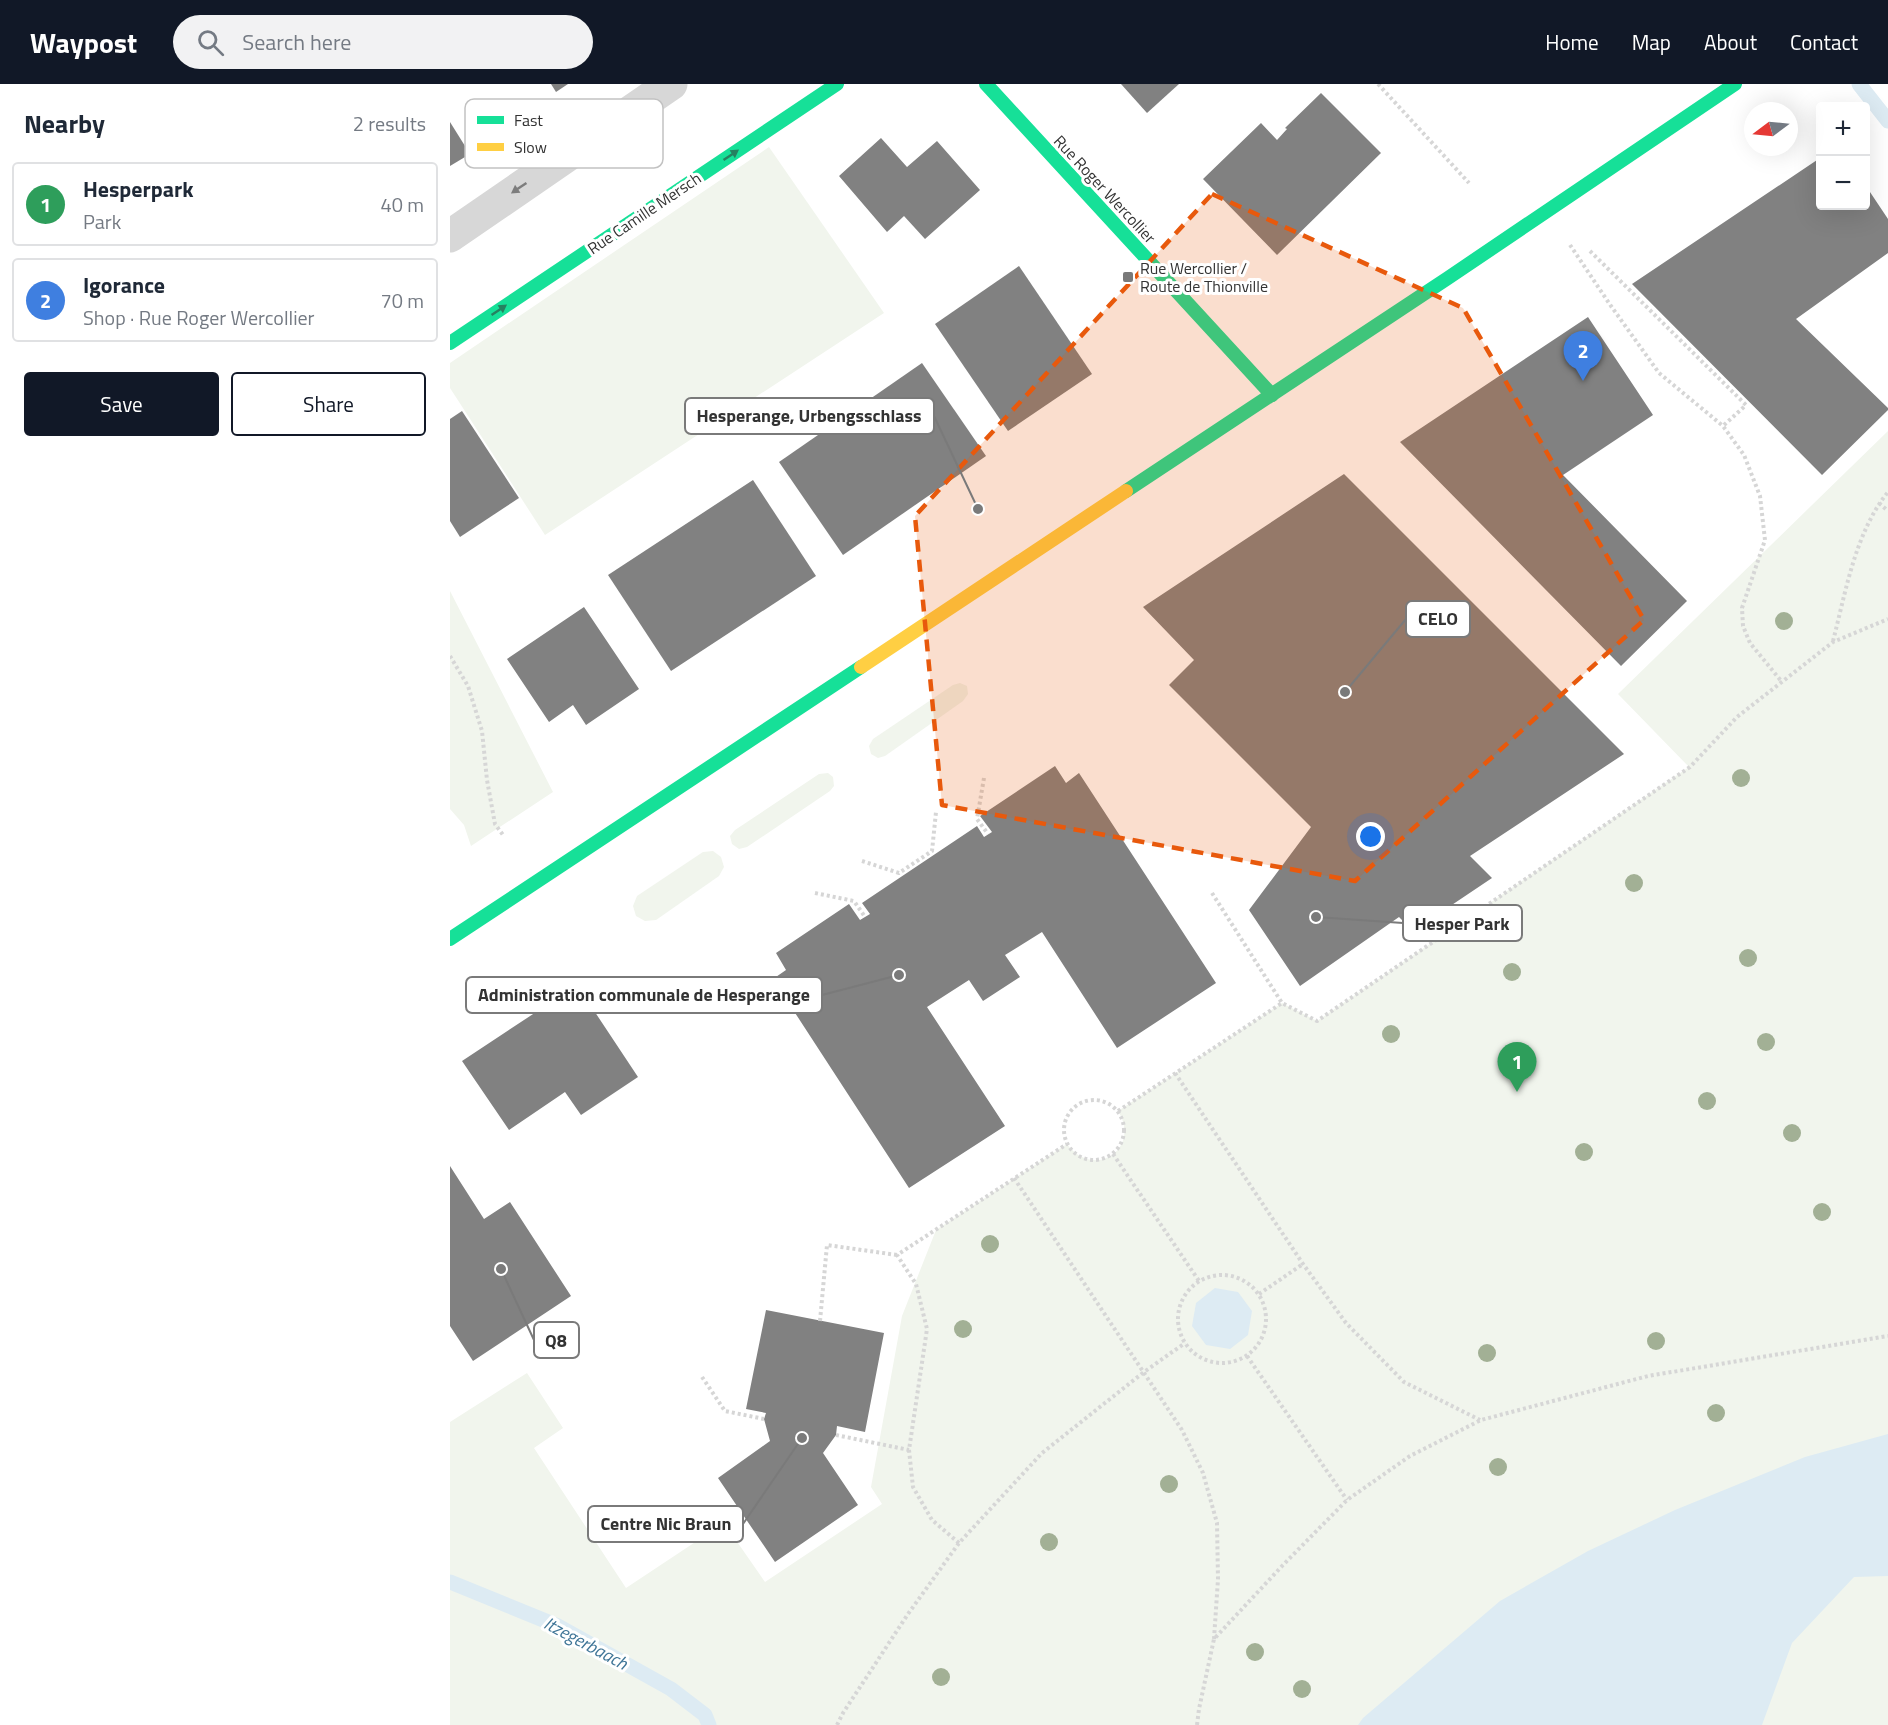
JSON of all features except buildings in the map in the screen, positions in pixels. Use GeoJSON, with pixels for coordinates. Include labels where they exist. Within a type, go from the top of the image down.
{"type":"FeatureCollection","features":[{"type":"Feature","properties":{"kind":"main road","name":"Rue Camille Mersch"},"geometry":{"type":"LineString","coordinates":[[450,343],[837,84]]}},
{"type":"Feature","properties":{"kind":"main road","name":"Rue Roger Wercollier"},"geometry":{"type":"LineString","coordinates":[[986,84],[1272,395]]}},
{"type":"Feature","properties":{"kind":"main road"},"geometry":{"type":"LineString","coordinates":[[450,939],[1272,395],[1735,84]]}},
{"type":"Feature","properties":{"kind":"street"},"geometry":{"type":"LineString","coordinates":[[649,99],[671,84]]}},
{"type":"Feature","properties":{"kind":"street"},"geometry":{"type":"LineString","coordinates":[[450,236],[549,168]]}},
{"type":"Feature","properties":{"kind":"path"},"geometry":{"type":"LineString","coordinates":[[1378,84],[1469,183]]}},
{"type":"Feature","properties":{"kind":"path"},"geometry":{"type":"LineString","coordinates":[[1548,211],[1659,373],[1723,426],[1744,455],[1760,496],[1765,540],[1742,608],[1743,626],[1750,643],[1782,682]]}},
{"type":"Feature","properties":{"kind":"path"},"geometry":{"type":"LineString","coordinates":[[1590,251],[1746,405],[1723,426]]}},
{"type":"Feature","properties":{"kind":"path"},"geometry":{"type":"LineString","coordinates":[[1833,642],[1854,556],[1879,503],[1888,492]]}},
{"type":"Feature","properties":{"kind":"path"},"geometry":{"type":"LineString","coordinates":[[1879,503],[1888,511]]}},
{"type":"Feature","properties":{"kind":"path"},"geometry":{"type":"LineString","coordinates":[[1212,893],[1282,1003],[1317,1021],[1690,767],[1737,717],[1833,642],[1888,619]]}},
{"type":"Feature","properties":{"kind":"path"},"geometry":{"type":"LineString","coordinates":[[450,656],[468,686],[482,731],[495,824],[503,835]]}},
{"type":"Feature","properties":{"kind":"path"},"geometry":{"type":"LineString","coordinates":[[984,778],[977,819],[988,834]]}},
{"type":"Feature","properties":{"kind":"path"},"geometry":{"type":"LineString","coordinates":[[862,861],[899,873],[932,851],[936,813]]}},
{"type":"Feature","properties":{"kind":"path"},"geometry":{"type":"LineString","coordinates":[[815,893],[854,901],[865,917]]}},
{"type":"Feature","properties":{"kind":"path"},"geometry":{"type":"LineString","coordinates":[[1118,1111],[1282,1003]]}},
{"type":"Feature","properties":{"kind":"path"},"geometry":{"type":"LineString","coordinates":[[1175,1073],[1303,1264],[1346,1323],[1404,1382],[1480,1420]]}},
{"type":"Feature","properties":{"kind":"path"},"geometry":{"type":"LineString","coordinates":[[1092,1100],[1110,1104],[1123,1118],[1125,1134],[1123,1142],[1106,1159],[1082,1158],[1067,1144],[1064,1125],[1068,1115],[1082,1102],[1092,1100]]}},
{"type":"Feature","properties":{"kind":"path"},"geometry":{"type":"LineString","coordinates":[[820,1321],[827,1245],[897,1256],[1067,1144]]}},
{"type":"Feature","properties":{"kind":"path"},"geometry":{"type":"LineString","coordinates":[[1113,1154],[1199,1281]]}},
{"type":"Feature","properties":{"kind":"path"},"geometry":{"type":"LineString","coordinates":[[1014,1178],[1182,1430],[1203,1473],[1217,1523],[1218,1579],[1214,1639],[1198,1710],[1197,1725]]}},
{"type":"Feature","properties":{"kind":"path"},"geometry":{"type":"LineString","coordinates":[[897,1256],[916,1284],[927,1329],[909,1450],[913,1487],[932,1520],[959,1544]]}},
{"type":"Feature","properties":{"kind":"path"},"geometry":{"type":"LineString","coordinates":[[1259,1294],[1303,1264]]}},
{"type":"Feature","properties":{"kind":"path"},"geometry":{"type":"LineString","coordinates":[[1225,1275],[1249,1284],[1259,1294],[1266,1320],[1258,1346],[1247,1356],[1234,1362],[1220,1364],[1200,1357],[1185,1343],[1179,1330],[1178,1316],[1181,1302],[1199,1281],[1212,1276],[1225,1275]]}},
{"type":"Feature","properties":{"kind":"path"},"geometry":{"type":"LineString","coordinates":[[1214,1639],[1282,1565],[1347,1500],[1410,1456],[1480,1420],[1648,1376],[1888,1336]]}},
{"type":"Feature","properties":{"kind":"path"},"geometry":{"type":"LineString","coordinates":[[837,1725],[908,1614],[959,1544],[1042,1453],[1144,1372],[1185,1343]]}},
{"type":"Feature","properties":{"kind":"path"},"geometry":{"type":"LineString","coordinates":[[1247,1356],[1347,1500]]}},
{"type":"Feature","properties":{"kind":"path"},"geometry":{"type":"LineString","coordinates":[[702,1377],[725,1411],[764,1419]]}},
{"type":"Feature","properties":{"kind":"path"},"geometry":{"type":"LineString","coordinates":[[836,1435],[909,1450]]}},
{"type":"Feature","properties":{"kind":"highlighted area"},"geometry":{"type":"Polygon","coordinates":[[[1212,194],[1463,308],[1644,620],[1355,881],[942,805],[915,516],[1212,194]]]}},
{"type":"Feature","properties":{"kind":"shaded area"},"geometry":{"type":"Polygon","coordinates":[[[769,147],[884,313],[545,535],[450,388],[450,363],[769,147]]]}},
{"type":"Feature","properties":{"kind":"shaded area"},"geometry":{"type":"Polygon","coordinates":[[[1888,431],[1888,1725],[450,1725],[450,1422],[527,1373],[563,1428],[534,1448],[626,1588],[724,1523],[765,1582],[882,1504],[871,1487],[902,1316],[936,1230],[1067,1144],[1078,1155],[1090,1160],[1101,1160],[1112,1155],[1120,1147],[1124,1137],[1124,1125],[1118,1111],[1282,1003],[1317,1021],[1689,767],[1618,694],[1888,431]]]}},
{"type":"Feature","properties":{"kind":"shaded area"},"geometry":{"type":"Polygon","coordinates":[[[450,591],[553,792],[471,846],[464,825],[450,809],[450,591]]]}},
{"type":"Feature","properties":{"kind":"shaded area"},"geometry":{"type":"Polygon","coordinates":[[[960,683],[967,686],[968,694],[963,701],[885,756],[878,758],[871,754],[869,746],[873,739],[953,685],[960,683]]]}},
{"type":"Feature","properties":{"kind":"shaded area"},"geometry":{"type":"Polygon","coordinates":[[[828,773],[833,777],[834,786],[830,791],[747,847],[739,849],[732,844],[730,836],[735,830],[819,774],[828,773]]]}},
{"type":"Feature","properties":{"kind":"shaded area"},"geometry":{"type":"Polygon","coordinates":[[[713,851],[721,857],[724,867],[719,876],[656,920],[645,921],[636,916],[633,906],[637,896],[703,852],[713,851]]]}},
{"type":"Feature","properties":{"kind":"shaded area"},"geometry":{"type":"Polygon","coordinates":[[[1215,1288],[1238,1292],[1252,1311],[1248,1335],[1230,1349],[1206,1345],[1192,1326],[1196,1303],[1215,1288]]]}},
{"type":"Feature","properties":{"kind":"shaded area"},"geometry":{"type":"Polygon","coordinates":[[[1888,1434],[1888,1576],[1854,1577],[1792,1643],[1762,1725],[1358,1725],[1363,1718],[1500,1601],[1588,1551],[1675,1510],[1805,1457],[1888,1434]]]}},
{"type":"Feature","properties":{"kind":"waterway"},"geometry":{"type":"LineString","coordinates":[[1859,84],[1888,121]]}},
{"type":"Feature","properties":{"kind":"waterway","name":"Itzegerbaach"},"geometry":{"type":"LineString","coordinates":[[450,1582],[558,1626],[671,1689],[705,1715],[709,1725]]}},
{"type":"Feature","properties":{"kind":"traffic: fast"},"geometry":{"type":"LineString","coordinates":[[450,343],[837,84]]}},
{"type":"Feature","properties":{"kind":"traffic: fast"},"geometry":{"type":"LineString","coordinates":[[986,84],[1272,395]]}},
{"type":"Feature","properties":{"kind":"traffic: fast"},"geometry":{"type":"LineString","coordinates":[[1126,491],[1448,278],[1735,84]]}},
{"type":"Feature","properties":{"kind":"traffic: fast"},"geometry":{"type":"LineString","coordinates":[[450,939],[861,667]]}},
{"type":"Feature","properties":{"kind":"traffic: slow"},"geometry":{"type":"LineString","coordinates":[[861,667],[1126,491]]}},
{"type":"Feature","properties":{"kind":"place","name":"Rue Wercollier / Route de Thionville"},"geometry":{"type":"Point","coordinates":[1128,277]}},
{"type":"Feature","properties":{"kind":"place","name":"Igorance"},"geometry":{"type":"Point","coordinates":[1583,381]}},
{"type":"Feature","properties":{"kind":"place","name":"Hesperange, Urbengsschlass"},"geometry":{"type":"Point","coordinates":[978,509]}},
{"type":"Feature","properties":{"kind":"place","name":"CELO"},"geometry":{"type":"Point","coordinates":[1345,692]}},
{"type":"Feature","properties":{"kind":"place","name":"Hesper Park"},"geometry":{"type":"Point","coordinates":[1316,917]}},
{"type":"Feature","properties":{"kind":"place","name":"Administration communale de Hesperange"},"geometry":{"type":"Point","coordinates":[899,975]}},
{"type":"Feature","properties":{"kind":"place","name":"Hesperpark"},"geometry":{"type":"Point","coordinates":[1517,1092]}},
{"type":"Feature","properties":{"kind":"place","name":"Q8"},"geometry":{"type":"Point","coordinates":[501,1269]}},
{"type":"Feature","properties":{"kind":"place","name":"Centre Nic Braun"},"geometry":{"type":"Point","coordinates":[802,1438]}}]}
